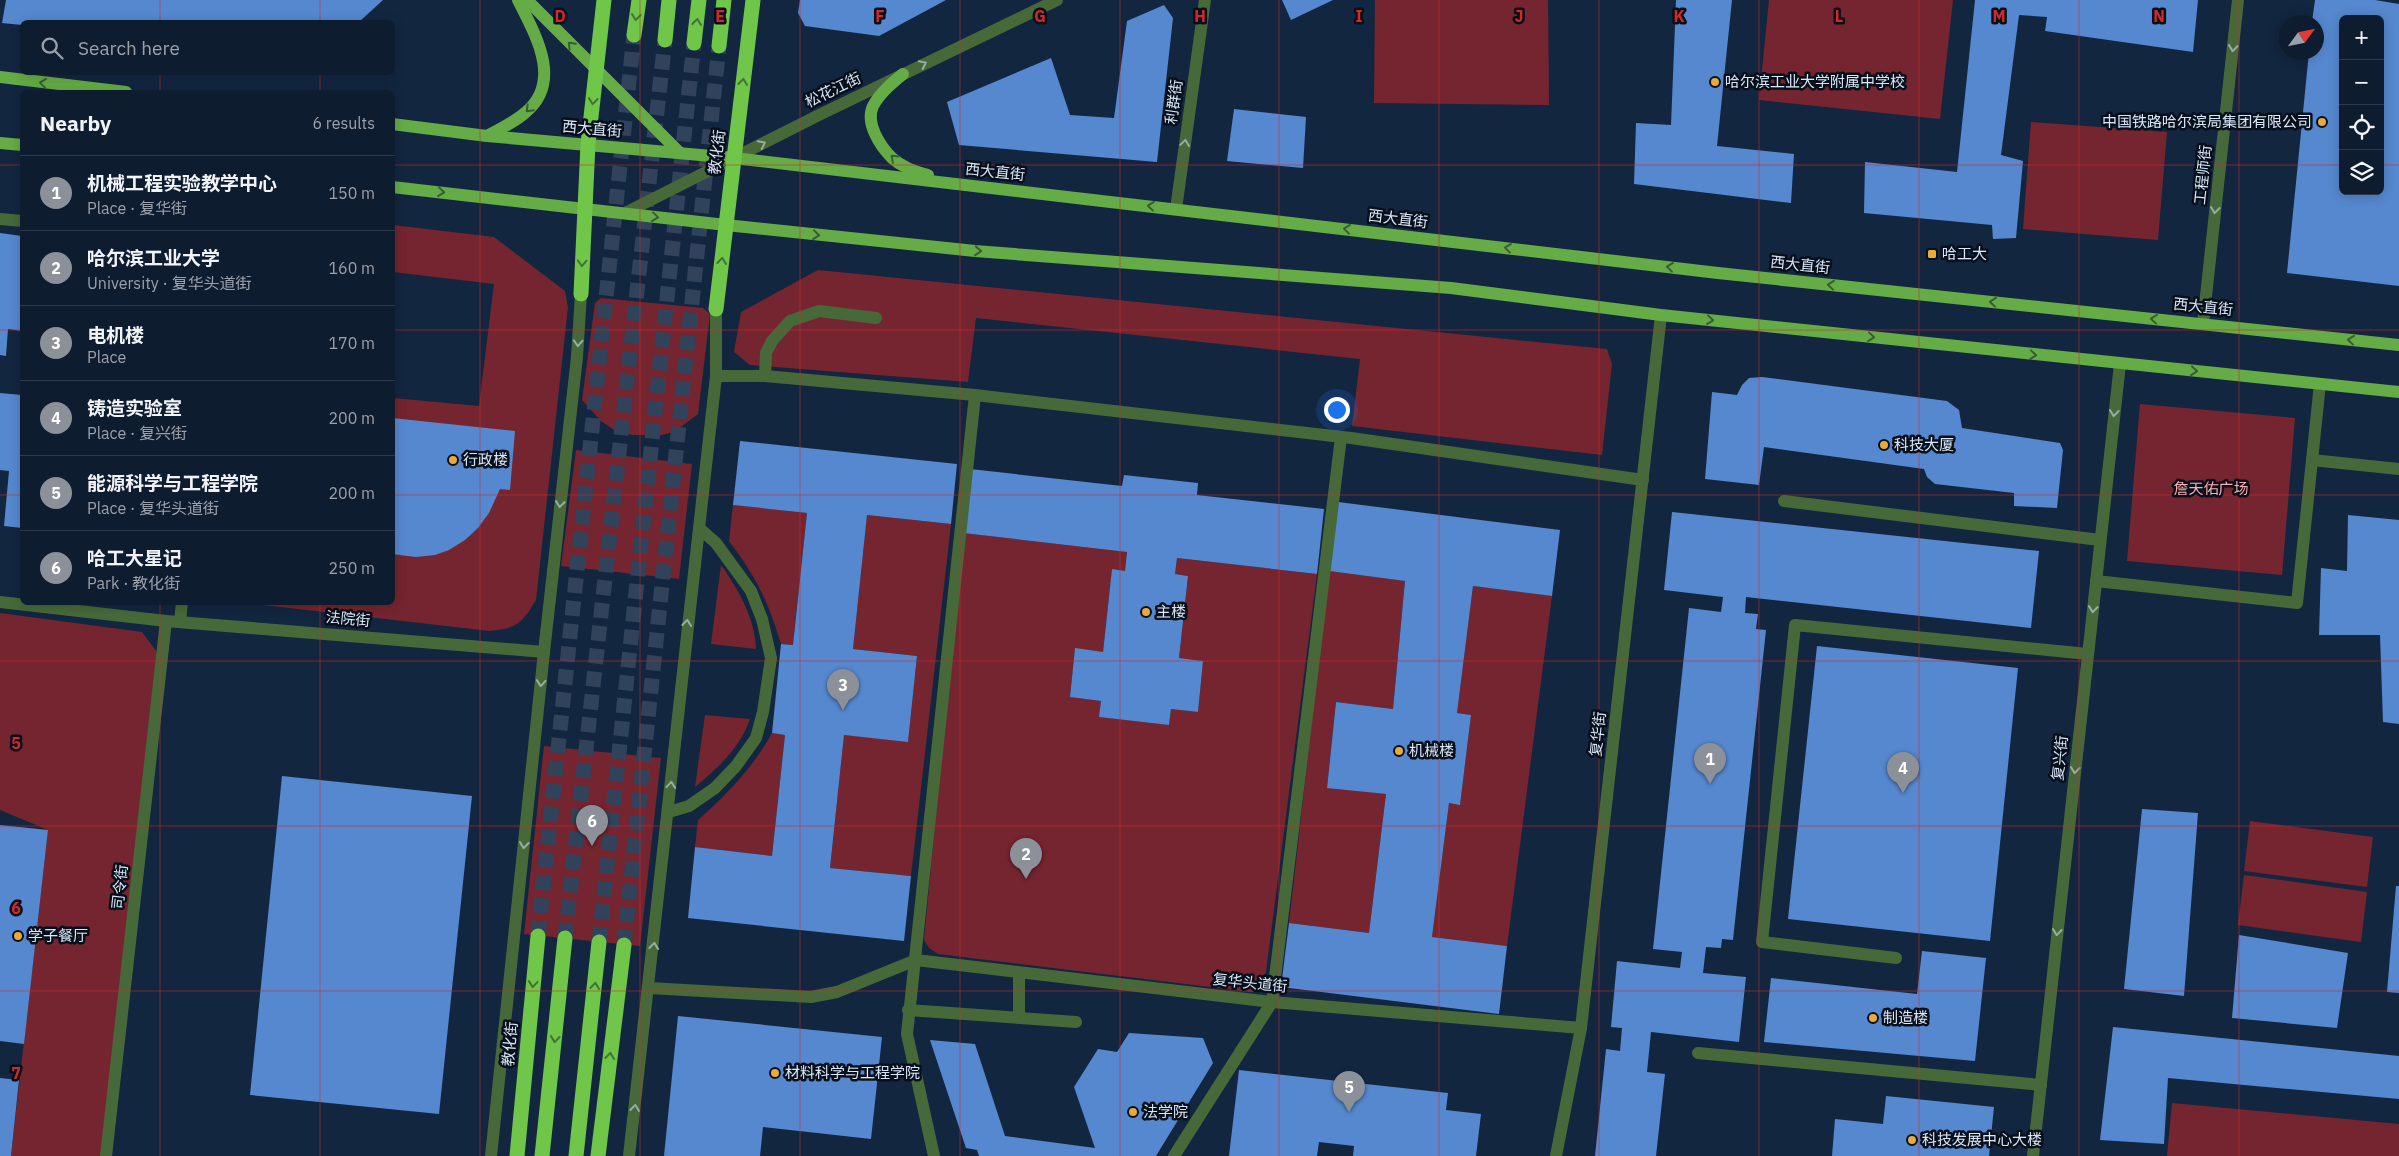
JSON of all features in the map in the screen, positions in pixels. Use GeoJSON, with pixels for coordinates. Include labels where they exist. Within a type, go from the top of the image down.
{"type":"FeatureCollection","features":[{"type":"Feature","properties":{"kind":"highway"},"geometry":{"type":"LineString","coordinates":[[581,294],[588,144],[604,0]]}},
{"type":"Feature","properties":{"kind":"highway"},"geometry":{"type":"LineString","coordinates":[[634,35],[638,0]]}},
{"type":"Feature","properties":{"kind":"highway"},"geometry":{"type":"LineString","coordinates":[[665,40],[669,0]]}},
{"type":"Feature","properties":{"kind":"highway"},"geometry":{"type":"LineString","coordinates":[[694,43],[699,0]]}},
{"type":"Feature","properties":{"kind":"highway"},"geometry":{"type":"LineString","coordinates":[[719,46],[724,0]]}},
{"type":"Feature","properties":{"kind":"highway","name":"教化街"},"geometry":{"type":"LineString","coordinates":[[716,309],[753,0]]}},
{"type":"Feature","properties":{"kind":"highway","name":"教化街"},"geometry":{"type":"LineString","coordinates":[[517,1156],[538,936]]}},
{"type":"Feature","properties":{"kind":"highway"},"geometry":{"type":"LineString","coordinates":[[542,1156],[565,938]]}},
{"type":"Feature","properties":{"kind":"highway"},"geometry":{"type":"LineString","coordinates":[[576,1156],[600,942]]}},
{"type":"Feature","properties":{"kind":"highway"},"geometry":{"type":"LineString","coordinates":[[598,1156],[624,945]]}},
{"type":"Feature","properties":{"kind":"main road"},"geometry":{"type":"LineString","coordinates":[[487,136],[528,112],[536,101],[545,76],[545,62],[541,48],[518,0]]}},
{"type":"Feature","properties":{"kind":"main road"},"geometry":{"type":"LineString","coordinates":[[527,0],[680,153]]}},
{"type":"Feature","properties":{"kind":"main road"},"geometry":{"type":"LineString","coordinates":[[903,74],[884,90],[873,106],[870,118],[881,144],[892,158],[915,172],[971,186]]}},
{"type":"Feature","properties":{"kind":"main road"},"geometry":{"type":"LineString","coordinates":[[0,77],[109,90]]}},
{"type":"Feature","properties":{"kind":"main road","name":"西大直街"},"geometry":{"type":"LineString","coordinates":[[395,124],[487,136],[734,158],[1718,273],[2399,346]]}},
{"type":"Feature","properties":{"kind":"main road"},"geometry":{"type":"LineString","coordinates":[[0,143],[20,145]]}},
{"type":"Feature","properties":{"kind":"main road"},"geometry":{"type":"LineString","coordinates":[[395,187],[726,226],[985,251],[1450,288],[1661,315],[2399,392]]}},
{"type":"Feature","properties":{"kind":"street","name":"松花江街"},"geometry":{"type":"LineString","coordinates":[[625,213],[903,74],[1057,0]]}},
{"type":"Feature","properties":{"kind":"street","name":"利群街"},"geometry":{"type":"LineString","coordinates":[[1176,209],[1205,0]]}},
{"type":"Feature","properties":{"kind":"street","name":"工程师街"},"geometry":{"type":"LineString","coordinates":[[2203,324],[2238,0]]}},
{"type":"Feature","properties":{"kind":"street"},"geometry":{"type":"LineString","coordinates":[[0,219],[20,221]]}},
{"type":"Feature","properties":{"kind":"street"},"geometry":{"type":"LineString","coordinates":[[491,1156],[577,357],[581,294]]}},
{"type":"Feature","properties":{"kind":"street"},"geometry":{"type":"LineString","coordinates":[[629,1156],[669,812],[716,376],[716,309]]}},
{"type":"Feature","properties":{"kind":"street"},"geometry":{"type":"LineString","coordinates":[[765,376],[766,353],[772,341],[790,321],[819,311],[876,318]]}},
{"type":"Feature","properties":{"kind":"street","name":"复华街"},"geometry":{"type":"LineString","coordinates":[[1556,1156],[1581,1028],[1661,315]]}},
{"type":"Feature","properties":{"kind":"street","name":"复兴街"},"geometry":{"type":"LineString","coordinates":[[2033,1156],[2120,364]]}},
{"type":"Feature","properties":{"kind":"street"},"geometry":{"type":"LineString","coordinates":[[716,376],[765,376],[975,395],[1341,437],[1643,480]]}},
{"type":"Feature","properties":{"kind":"street"},"geometry":{"type":"LineString","coordinates":[[2096,581],[2297,603],[2320,384]]}},
{"type":"Feature","properties":{"kind":"street"},"geometry":{"type":"LineString","coordinates":[[934,1156],[907,1034],[908,1010],[916,960],[975,395]]}},
{"type":"Feature","properties":{"kind":"street"},"geometry":{"type":"LineString","coordinates":[[1174,1156],[1272,1002],[1341,437]]}},
{"type":"Feature","properties":{"kind":"street"},"geometry":{"type":"LineString","coordinates":[[2312,460],[2399,469]]}},
{"type":"Feature","properties":{"kind":"street"},"geometry":{"type":"LineString","coordinates":[[1784,501],[2100,540]]}},
{"type":"Feature","properties":{"kind":"street"},"geometry":{"type":"LineString","coordinates":[[669,812],[689,806],[715,788],[736,766],[756,738],[763,712],[771,658],[762,619],[751,591],[716,543],[699,528]]}},
{"type":"Feature","properties":{"kind":"street","name":"法院街"},"geometry":{"type":"LineString","coordinates":[[0,602],[20,604]]}},
{"type":"Feature","properties":{"kind":"street","name":"法院街"},"geometry":{"type":"LineString","coordinates":[[26,605],[166,621],[544,652]]}},
{"type":"Feature","properties":{"kind":"street"},"geometry":{"type":"LineString","coordinates":[[180,622],[182,605]]}},
{"type":"Feature","properties":{"kind":"street","name":"司令街"},"geometry":{"type":"LineString","coordinates":[[106,1156],[166,621]]}},
{"type":"Feature","properties":{"kind":"street"},"geometry":{"type":"LineString","coordinates":[[1896,958],[1762,942],[1795,626],[2088,654]]}},
{"type":"Feature","properties":{"kind":"street"},"geometry":{"type":"LineString","coordinates":[[649,988],[811,997],[837,992],[916,960]]}},
{"type":"Feature","properties":{"kind":"street","name":"复华头道街"},"geometry":{"type":"LineString","coordinates":[[916,960],[1272,1002],[1581,1028]]}},
{"type":"Feature","properties":{"kind":"street"},"geometry":{"type":"LineString","coordinates":[[1019,973],[1019,1018]]}},
{"type":"Feature","properties":{"kind":"street"},"geometry":{"type":"LineString","coordinates":[[908,1010],[1076,1022]]}},
{"type":"Feature","properties":{"kind":"street"},"geometry":{"type":"LineString","coordinates":[[1698,1053],[2041,1084]]}},
{"type":"Feature","properties":{"kind":"green space"},"geometry":{"type":"Polygon","coordinates":[[[1375,0],[1548,0],[1549,105],[1374,103],[1375,0]]]}},
{"type":"Feature","properties":{"kind":"green space"},"geometry":{"type":"Polygon","coordinates":[[[1769,0],[1953,0],[1940,119],[1759,100],[1769,0]]]}},
{"type":"Feature","properties":{"kind":"green space"},"geometry":{"type":"Polygon","coordinates":[[[2031,122],[2167,132],[2158,240],[2023,229],[2031,122]]]}},
{"type":"Feature","properties":{"kind":"green space"},"geometry":{"type":"Polygon","coordinates":[[[395,225],[494,237],[565,291],[568,307],[536,600],[527,614],[513,626],[490,631],[263,605],[395,605],[395,398],[479,406],[494,284],[395,272],[395,225]]]}},
{"type":"Feature","properties":{"kind":"green space"},"geometry":{"type":"Polygon","coordinates":[[[818,270],[1607,349],[1612,364],[1602,455],[1352,426],[1360,359],[976,318],[968,382],[750,365],[734,352],[741,312],[818,270]]]}},
{"type":"Feature","properties":{"kind":"green space"},"geometry":{"type":"Polygon","coordinates":[[[601,298],[703,308],[710,314],[698,414],[674,432],[662,435],[632,435],[614,430],[601,421],[582,400],[595,303],[601,298]]]}},
{"type":"Feature","properties":{"kind":"green space","name":"詹天佑广场"},"geometry":{"type":"Polygon","coordinates":[[[2140,404],[2295,418],[2282,575],[2127,561],[2140,404]]]}},
{"type":"Feature","properties":{"kind":"green space"},"geometry":{"type":"Polygon","coordinates":[[[576,450],[692,464],[679,579],[561,566],[576,450]]]}},
{"type":"Feature","properties":{"kind":"green space"},"geometry":{"type":"Polygon","coordinates":[[[733,505],[807,513],[793,645],[781,644],[761,590],[729,541],[733,505]]]}},
{"type":"Feature","properties":{"kind":"green space"},"geometry":{"type":"Polygon","coordinates":[[[867,515],[951,524],[911,876],[830,868],[844,735],[908,741],[917,656],[853,649],[867,515]]]}},
{"type":"Feature","properties":{"kind":"green space"},"geometry":{"type":"Polygon","coordinates":[[[963,533],[1127,552],[1125,571],[1112,570],[1103,652],[1075,649],[1070,697],[1101,701],[1100,717],[1169,725],[1171,709],[1198,712],[1203,661],[1179,658],[1188,576],[1175,574],[1177,558],[1317,574],[1266,972],[1252,992],[938,954],[929,948],[924,940],[963,533]]]}},
{"type":"Feature","properties":{"kind":"green space"},"geometry":{"type":"Polygon","coordinates":[[[721,565],[734,584],[749,615],[756,649],[711,644],[721,565]]]}},
{"type":"Feature","properties":{"kind":"green space"},"geometry":{"type":"Polygon","coordinates":[[[1329,571],[1405,581],[1393,709],[1336,702],[1327,787],[1386,794],[1369,933],[1289,923],[1329,571]]]}},
{"type":"Feature","properties":{"kind":"green space"},"geometry":{"type":"Polygon","coordinates":[[[1473,586],[1552,596],[1507,946],[1432,937],[1449,803],[1460,804],[1471,715],[1457,713],[1473,586]]]}},
{"type":"Feature","properties":{"kind":"green space"},"geometry":{"type":"Polygon","coordinates":[[[0,613],[142,632],[157,652],[102,1156],[11,1156],[48,830],[0,810],[0,613]]]}},
{"type":"Feature","properties":{"kind":"green space"},"geometry":{"type":"Polygon","coordinates":[[[705,715],[750,719],[740,739],[727,757],[695,787],[705,715]]]}},
{"type":"Feature","properties":{"kind":"green space"},"geometry":{"type":"Polygon","coordinates":[[[772,733],[785,735],[772,856],[695,847],[698,820],[739,780],[772,733]]]}},
{"type":"Feature","properties":{"kind":"green space"},"geometry":{"type":"Polygon","coordinates":[[[544,746],[661,758],[640,946],[524,934],[544,746]]]}},
{"type":"Feature","properties":{"kind":"green space"},"geometry":{"type":"Polygon","coordinates":[[[2250,821],[2373,837],[2367,887],[2244,871],[2250,821]]]}},
{"type":"Feature","properties":{"kind":"green space"},"geometry":{"type":"Polygon","coordinates":[[[2244,875],[2367,892],[2361,942],[2238,925],[2244,875]]]}},
{"type":"Feature","properties":{"kind":"green space"},"geometry":{"type":"Polygon","coordinates":[[[2172,1103],[2399,1124],[2399,1156],[2167,1156],[2172,1103]]]}},
{"type":"Feature","properties":{"kind":"building"},"geometry":{"type":"Polygon","coordinates":[[[6,0],[383,0],[361,20],[20,20],[20,25],[2,23],[6,0]]]}},
{"type":"Feature","properties":{"kind":"building"},"geometry":{"type":"Polygon","coordinates":[[[800,0],[946,0],[879,36],[805,26],[798,13],[800,0]]]}},
{"type":"Feature","properties":{"kind":"building"},"geometry":{"type":"Polygon","coordinates":[[[1282,0],[1333,0],[1291,20],[1282,0]]]}},
{"type":"Feature","properties":{"kind":"building"},"geometry":{"type":"Polygon","coordinates":[[[1676,0],[1732,0],[1717,146],[1794,154],[1791,203],[1634,184],[1636,123],[1671,125],[1676,0]]]}},
{"type":"Feature","properties":{"kind":"building"},"geometry":{"type":"Polygon","coordinates":[[[1975,0],[2198,0],[2193,52],[2045,31],[2047,17],[2019,15],[2001,155],[2023,161],[2016,238],[1993,239],[1992,225],[1864,213],[1865,162],[1957,172],[1975,0]]]}},
{"type":"Feature","properties":{"kind":"building","name":"中国铁路哈尔滨局集团有限公司"},"geometry":{"type":"Polygon","coordinates":[[[2315,0],[2375,0],[2399,4],[2399,286],[2287,273],[2308,60],[2324,60],[2324,15],[2313,15],[2315,0]]]}},
{"type":"Feature","properties":{"kind":"building"},"geometry":{"type":"Polygon","coordinates":[[[1164,5],[1173,18],[1157,162],[959,145],[947,102],[1051,58],[1070,115],[1114,118],[1127,21],[1164,5]]]}},
{"type":"Feature","properties":{"kind":"building"},"geometry":{"type":"Polygon","coordinates":[[[1234,109],[1306,117],[1303,168],[1227,161],[1234,109]]]}},
{"type":"Feature","properties":{"kind":"building"},"geometry":{"type":"Polygon","coordinates":[[[0,233],[20,236],[20,331],[8,329],[6,356],[0,355],[0,233]]]}},
{"type":"Feature","properties":{"kind":"building","name":"科技大厦"},"geometry":{"type":"Polygon","coordinates":[[[1762,377],[1947,401],[1959,410],[1962,428],[2060,443],[2063,450],[2057,508],[2014,506],[2014,493],[1935,484],[1927,477],[1924,469],[1764,447],[1759,485],[1705,479],[1712,392],[1737,395],[1742,385],[1749,378],[1762,377]]]}},
{"type":"Feature","properties":{"kind":"building"},"geometry":{"type":"Polygon","coordinates":[[[0,393],[20,395],[20,528],[4,526],[9,471],[0,470],[0,393]]]}},
{"type":"Feature","properties":{"kind":"building","name":"行政楼"},"geometry":{"type":"Polygon","coordinates":[[[395,418],[515,431],[510,490],[500,489],[489,513],[478,528],[465,540],[449,550],[435,555],[416,557],[395,554],[395,418]]]}},
{"type":"Feature","properties":{"kind":"building"},"geometry":{"type":"Polygon","coordinates":[[[740,441],[957,464],[951,524],[867,515],[853,649],[917,656],[908,742],[844,735],[830,868],[911,876],[904,941],[688,918],[695,847],[772,856],[785,735],[772,733],[781,644],[793,645],[807,513],[733,505],[740,441]]]}},
{"type":"Feature","properties":{"kind":"building","name":"主楼"},"geometry":{"type":"Polygon","coordinates":[[[970,469],[1122,486],[1124,475],[1198,483],[1197,495],[1324,509],[1317,574],[1177,558],[1175,574],[1188,576],[1179,658],[1203,661],[1198,712],[1171,709],[1169,725],[1099,717],[1101,701],[1070,697],[1075,648],[1103,652],[1112,569],[1125,571],[1127,552],[963,533],[970,469]]]}},
{"type":"Feature","properties":{"kind":"building","name":"机械楼"},"geometry":{"type":"Polygon","coordinates":[[[1338,502],[1560,530],[1552,596],[1473,586],[1457,713],[1471,715],[1460,805],[1449,803],[1432,937],[1507,946],[1499,1014],[1281,987],[1289,923],[1369,933],[1386,794],[1327,788],[1336,702],[1393,709],[1405,581],[1329,571],[1338,502]]]}},
{"type":"Feature","properties":{"kind":"building"},"geometry":{"type":"Polygon","coordinates":[[[1672,512],[2039,551],[2031,628],[1746,597],[1745,613],[1758,614],[1756,629],[1766,630],[1733,940],[1722,939],[1721,948],[1706,947],[1703,973],[1746,977],[1739,1042],[1651,1032],[1647,1072],[1665,1074],[1656,1156],[1595,1156],[1606,1049],[1620,1051],[1622,1028],[1611,1027],[1617,961],[1680,968],[1682,952],[1653,949],[1689,608],[1721,612],[1723,597],[1664,590],[1672,512]]]}},
{"type":"Feature","properties":{"kind":"building"},"geometry":{"type":"Polygon","coordinates":[[[2348,515],[2399,520],[2399,724],[2383,722],[2380,635],[2319,635],[2321,568],[2347,571],[2348,515]]]}},
{"type":"Feature","properties":{"kind":"building"},"geometry":{"type":"Polygon","coordinates":[[[1817,646],[2018,668],[1990,941],[1788,919],[1817,646]]]}},
{"type":"Feature","properties":{"kind":"building"},"geometry":{"type":"Polygon","coordinates":[[[282,776],[472,796],[439,1114],[250,1095],[282,776]]]}},
{"type":"Feature","properties":{"kind":"building"},"geometry":{"type":"Polygon","coordinates":[[[2142,809],[2198,813],[2184,996],[2124,989],[2142,809]]]}},
{"type":"Feature","properties":{"kind":"building","name":"学子餐厅"},"geometry":{"type":"Polygon","coordinates":[[[0,825],[48,830],[24,1044],[0,1041],[0,825]]]}},
{"type":"Feature","properties":{"kind":"building"},"geometry":{"type":"Polygon","coordinates":[[[2396,886],[2399,886],[2399,993],[2387,992],[2396,886]]]}},
{"type":"Feature","properties":{"kind":"building"},"geometry":{"type":"Polygon","coordinates":[[[2239,935],[2348,953],[2337,1028],[2232,1018],[2239,935]]]}},
{"type":"Feature","properties":{"kind":"building","name":"制造楼"},"geometry":{"type":"Polygon","coordinates":[[[1922,951],[1986,958],[1975,1061],[1764,1042],[1771,978],[1917,994],[1922,951]]]}},
{"type":"Feature","properties":{"kind":"building","name":"材料科学与工程学院"},"geometry":{"type":"Polygon","coordinates":[[[678,1016],[882,1037],[871,1139],[763,1127],[760,1156],[664,1156],[678,1016]]]}},
{"type":"Feature","properties":{"kind":"building"},"geometry":{"type":"Polygon","coordinates":[[[2113,1027],[2399,1056],[2399,1099],[2168,1078],[2164,1144],[2100,1140],[2113,1027]]]}},
{"type":"Feature","properties":{"kind":"building","name":"法学院"},"geometry":{"type":"Polygon","coordinates":[[[1129,1033],[1203,1038],[1213,1063],[1156,1156],[979,1156],[977,1150],[966,1148],[930,1040],[975,1044],[1005,1136],[1095,1148],[1074,1087],[1098,1049],[1117,1052],[1129,1033]]]}},
{"type":"Feature","properties":{"kind":"building"},"geometry":{"type":"Polygon","coordinates":[[[1239,1070],[1448,1093],[1446,1110],[1481,1114],[1476,1156],[1353,1156],[1354,1146],[1319,1142],[1317,1156],[1229,1156],[1239,1070]]]}},
{"type":"Feature","properties":{"kind":"building"},"geometry":{"type":"Polygon","coordinates":[[[0,1078],[19,1080],[11,1156],[0,1156],[0,1078]]]}},
{"type":"Feature","properties":{"kind":"building","name":"科技发展中心大楼"},"geometry":{"type":"Polygon","coordinates":[[[1886,1096],[1994,1107],[1989,1156],[1832,1156],[1835,1119],[1883,1124],[1886,1096]]]}},
{"type":"Feature","properties":{"kind":"tunnel"},"geometry":{"type":"LineString","coordinates":[[538,936],[634,35]]}},
{"type":"Feature","properties":{"kind":"tunnel"},"geometry":{"type":"LineString","coordinates":[[565,938],[665,40]]}},
{"type":"Feature","properties":{"kind":"tunnel"},"geometry":{"type":"LineString","coordinates":[[599,942],[694,43]]}},
{"type":"Feature","properties":{"kind":"tunnel"},"geometry":{"type":"LineString","coordinates":[[624,945],[719,46]]}},
{"type":"Feature","properties":{"kind":"place","name":"哈尔滨工业大学附属中学校"},"geometry":{"type":"Point","coordinates":[1715,82]}},
{"type":"Feature","properties":{"kind":"place","name":"中国铁路哈尔滨局集团有限公司"},"geometry":{"type":"Point","coordinates":[2322,122]}},
{"type":"Feature","properties":{"kind":"place","name":"哈工大"},"geometry":{"type":"Point","coordinates":[1932,254]}},
{"type":"Feature","properties":{"kind":"place","name":"科技大厦"},"geometry":{"type":"Point","coordinates":[1884,445]}},
{"type":"Feature","properties":{"kind":"place","name":"行政楼"},"geometry":{"type":"Point","coordinates":[453,460]}},
{"type":"Feature","properties":{"kind":"place","name":"主楼"},"geometry":{"type":"Point","coordinates":[1146,612]}},
{"type":"Feature","properties":{"kind":"place","name":"电机楼"},"geometry":{"type":"Point","coordinates":[843,710]}},
{"type":"Feature","properties":{"kind":"place","name":"机械楼"},"geometry":{"type":"Point","coordinates":[1399,751]}},
{"type":"Feature","properties":{"kind":"place","name":"机械工程实验教学中心"},"geometry":{"type":"Point","coordinates":[1710,784]}},
{"type":"Feature","properties":{"kind":"place","name":"铸造实验室"},"geometry":{"type":"Point","coordinates":[1903,793]}},
{"type":"Feature","properties":{"kind":"place","name":"哈工大星记"},"geometry":{"type":"Point","coordinates":[592,846]}},
{"type":"Feature","properties":{"kind":"place","name":"哈尔滨工业大学"},"geometry":{"type":"Point","coordinates":[1026,879]}},
{"type":"Feature","properties":{"kind":"place","name":"学子餐厅"},"geometry":{"type":"Point","coordinates":[18,936]}},
{"type":"Feature","properties":{"kind":"place","name":"制造楼"},"geometry":{"type":"Point","coordinates":[1873,1018]}},
{"type":"Feature","properties":{"kind":"place","name":"材料科学与工程学院"},"geometry":{"type":"Point","coordinates":[775,1073]}},
{"type":"Feature","properties":{"kind":"place","name":"法学院"},"geometry":{"type":"Point","coordinates":[1133,1112]}},
{"type":"Feature","properties":{"kind":"place","name":"能源科学与工程学院"},"geometry":{"type":"Point","coordinates":[1349,1112]}},
{"type":"Feature","properties":{"kind":"place","name":"科技发展中心大楼"},"geometry":{"type":"Point","coordinates":[1912,1140]}}]}
